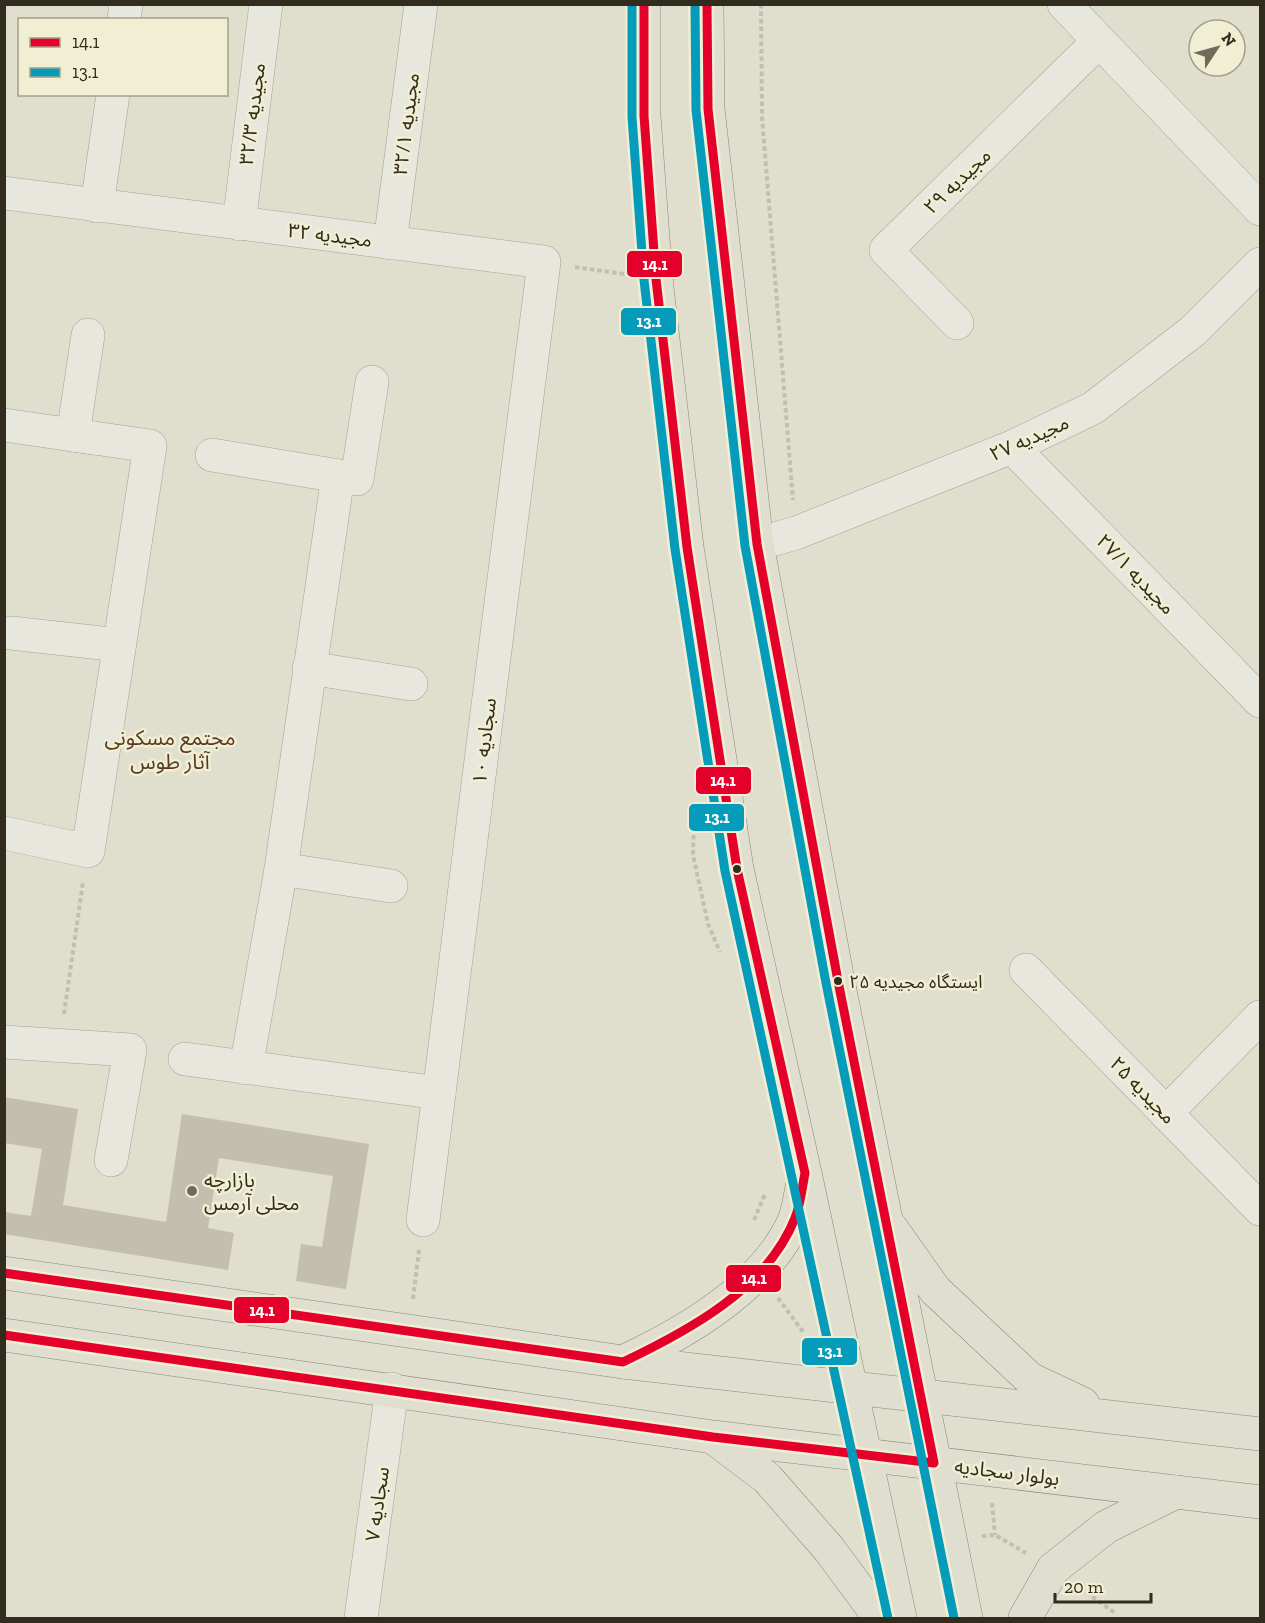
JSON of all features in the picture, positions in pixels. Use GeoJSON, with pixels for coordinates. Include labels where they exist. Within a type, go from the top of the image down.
{"type":"FeatureCollection","features":[{"type":"Feature","properties":{"kind":"main road"},"geometry":{"type":"LineString","coordinates":[[644,4],[644,116],[656,279],[687,547],[737,869],[806,1173],[900,1618]]}},
{"type":"Feature","properties":{"kind":"main road"},"geometry":{"type":"LineString","coordinates":[[707,4],[708,109],[757,543],[885,1219],[966,1618]]}},
{"type":"Feature","properties":{"kind":"main road"},"geometry":{"type":"LineString","coordinates":[[622,1362],[671,1340],[760,1273],[794,1221],[806,1173]]}},
{"type":"Feature","properties":{"kind":"main road"},"geometry":{"type":"LineString","coordinates":[[885,1219],[935,1290],[1030,1379],[1106,1415]]}},
{"type":"Feature","properties":{"kind":"main road"},"geometry":{"type":"LineString","coordinates":[[4,1273],[622,1362],[1260,1434]]}},
{"type":"Feature","properties":{"kind":"main road","name":"بولوار سجادیه"},"geometry":{"type":"LineString","coordinates":[[4,1335],[392,1389],[713,1437],[1260,1502]]}},
{"type":"Feature","properties":{"kind":"main road"},"geometry":{"type":"LineString","coordinates":[[713,1437],[767,1478],[830,1549],[880,1618]]}},
{"type":"Feature","properties":{"kind":"main road"},"geometry":{"type":"LineString","coordinates":[[1025,1618],[1053,1569],[1107,1527],[1176,1492]]}},
{"type":"Feature","properties":{"kind":"street","name":"مجیدیه ۳۲/۳"},"geometry":{"type":"LineString","coordinates":[[239,224],[266,4]]}},
{"type":"Feature","properties":{"kind":"street","name":"مجیدیه ۳۲/۱"},"geometry":{"type":"LineString","coordinates":[[390,243],[421,4]]}},
{"type":"Feature","properties":{"kind":"street"},"geometry":{"type":"LineString","coordinates":[[1064,4],[1260,209]]}},
{"type":"Feature","properties":{"kind":"street","name":"مجیدیه ۲۹"},"geometry":{"type":"LineString","coordinates":[[957,323],[886,250],[1099,41]]}},
{"type":"Feature","properties":{"kind":"street"},"geometry":{"type":"LineString","coordinates":[[97,206],[113,96]]}},
{"type":"Feature","properties":{"kind":"street","name":"مجیدیه ۳۲"},"geometry":{"type":"LineString","coordinates":[[4,193],[544,262]]}},
{"type":"Feature","properties":{"kind":"street","name":"سجادیه ۱۰"},"geometry":{"type":"LineString","coordinates":[[423,1220],[544,262]]}},
{"type":"Feature","properties":{"kind":"street","name":"مجیدیه ۲۷"},"geometry":{"type":"LineString","coordinates":[[757,543],[796,532],[1012,447],[1093,408],[1193,331],[1260,264]]}},
{"type":"Feature","properties":{"kind":"street"},"geometry":{"type":"LineString","coordinates":[[88,335],[73,435],[110,441]]}},
{"type":"Feature","properties":{"kind":"street"},"geometry":{"type":"LineString","coordinates":[[212,455],[357,479],[372,382]]}},
{"type":"Feature","properties":{"kind":"street"},"geometry":{"type":"LineString","coordinates":[[4,425],[150,446],[88,851],[4,833]]}},
{"type":"Feature","properties":{"kind":"street","name":"مجیدیه ۲۷/۱"},"geometry":{"type":"LineString","coordinates":[[1012,447],[1260,700]]}},
{"type":"Feature","properties":{"kind":"street"},"geometry":{"type":"LineString","coordinates":[[246,1068],[281,868],[338,476]]}},
{"type":"Feature","properties":{"kind":"street"},"geometry":{"type":"LineString","coordinates":[[11,633],[120,645]]}},
{"type":"Feature","properties":{"kind":"street"},"geometry":{"type":"LineString","coordinates":[[309,668],[411,684]]}},
{"type":"Feature","properties":{"kind":"street"},"geometry":{"type":"LineString","coordinates":[[281,868],[391,886]]}},
{"type":"Feature","properties":{"kind":"street","name":"مجیدیه ۲۵"},"geometry":{"type":"LineString","coordinates":[[1026,970],[1260,1209]]}},
{"type":"Feature","properties":{"kind":"street"},"geometry":{"type":"LineString","coordinates":[[1166,1113],[1260,1017]]}},
{"type":"Feature","properties":{"kind":"street"},"geometry":{"type":"LineString","coordinates":[[4,1042],[130,1050],[111,1160]]}},
{"type":"Feature","properties":{"kind":"street"},"geometry":{"type":"LineString","coordinates":[[184,1059],[439,1093]]}},
{"type":"Feature","properties":{"kind":"street","name":"سجادیه ۷"},"geometry":{"type":"LineString","coordinates":[[361,1618],[392,1389]]}},
{"type":"Feature","properties":{"kind":"path"},"geometry":{"type":"LineString","coordinates":[[761,4],[762,117],[796,532]]}},
{"type":"Feature","properties":{"kind":"path"},"geometry":{"type":"LineString","coordinates":[[544,262],[656,279]]}},
{"type":"Feature","properties":{"kind":"path"},"geometry":{"type":"LineString","coordinates":[[60,1046],[88,851]]}},
{"type":"Feature","properties":{"kind":"path"},"geometry":{"type":"LineString","coordinates":[[409,1333],[423,1220]]}},
{"type":"Feature","properties":{"kind":"path"},"geometry":{"type":"LineString","coordinates":[[760,1273],[806,1335]]}},
{"type":"Feature","properties":{"kind":"building","name":"بازارچه محلی آرمس"},"geometry":{"type":"Polygon","coordinates":[[[4,1097],[78,1109],[63,1205],[166,1222],[182,1114],[369,1144],[346,1289],[296,1281],[301,1244],[322,1247],[333,1176],[219,1158],[208,1228],[234,1233],[228,1270],[4,1234],[4,1212],[31,1216],[42,1149],[4,1143],[4,1097]]]}},
{"type":"Feature","properties":{"kind":"transit line","name":"13.1"},"geometry":{"type":"LineString","coordinates":[[632,4],[632,117],[644,280],[675,549],[725,871],[888,1618]]}},
{"type":"Feature","properties":{"kind":"transit line","name":"14.1"},"geometry":{"type":"LineString","coordinates":[[4,1273],[623,1362],[699,1322],[745,1287],[782,1243],[795,1218],[805,1173],[737,869],[687,547],[656,279],[644,116],[644,4]]}},
{"type":"Feature","properties":{"kind":"transit line","name":"13.1"},"geometry":{"type":"LineString","coordinates":[[695,4],[696,110],[745,546],[826,983],[954,1618]]}},
{"type":"Feature","properties":{"kind":"transit line","name":"14.1"},"geometry":{"type":"LineString","coordinates":[[4,1335],[713,1437],[934,1463],[838,981],[757,544],[708,109],[707,4]]}},
{"type":"Feature","properties":{"kind":"place","name":"ایستگاه مجیدیه ۲۵"},"geometry":{"type":"Point","coordinates":[838,981]}},
{"type":"Feature","properties":{"kind":"place","name":"بازارچه محلی آرمس"},"geometry":{"type":"Point","coordinates":[192,1191]}},
{"type":"Feature","properties":{"kind":"district","name":"مجتمع مسکونی آثار طوس"},"geometry":{"type":"Point","coordinates":[170,750]}}]}
